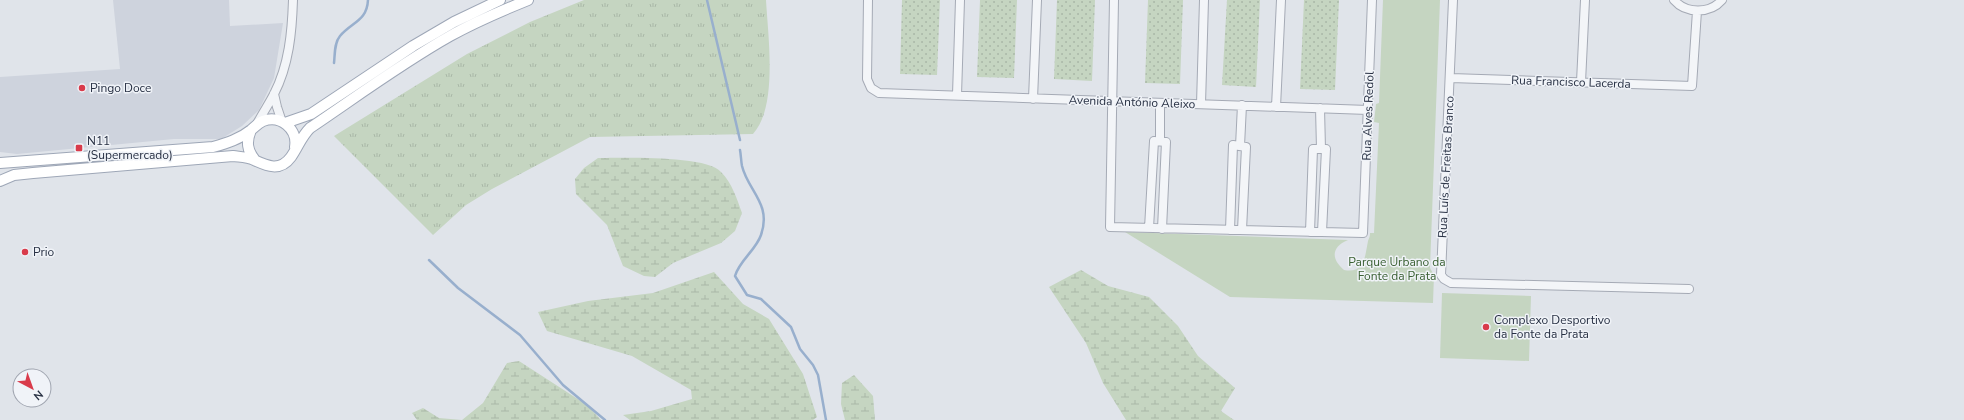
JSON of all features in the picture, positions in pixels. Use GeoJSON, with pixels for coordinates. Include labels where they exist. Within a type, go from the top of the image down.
{"type":"FeatureCollection","features":[{"type":"Feature","properties":{"kind":"main road"},"geometry":{"type":"LineString","coordinates":[[0,162],[7,163],[214,147],[237,139],[269,119],[284,122],[311,114],[413,46],[454,22],[500,0]]}},
{"type":"Feature","properties":{"kind":"main road"},"geometry":{"type":"LineString","coordinates":[[254,127],[248,146],[250,154],[261,165],[277,166],[290,158],[302,136],[310,128],[414,58],[451,36],[495,14],[528,0]]}},
{"type":"Feature","properties":{"kind":"main road"},"geometry":{"type":"LineString","coordinates":[[284,122],[294,135],[294,150]]}},
{"type":"Feature","properties":{"kind":"main road"},"geometry":{"type":"LineString","coordinates":[[0,181],[14,175],[233,156],[255,160]]}},
{"type":"Feature","properties":{"kind":"street"},"geometry":{"type":"LineString","coordinates":[[254,127],[274,94],[283,70],[292,33],[293,0]]}},
{"type":"Feature","properties":{"kind":"street","name":"Avenida António Aleixo"},"geometry":{"type":"LineString","coordinates":[[868,0],[867,79],[868,84],[875,91],[896,94],[1368,110]]}},
{"type":"Feature","properties":{"kind":"street"},"geometry":{"type":"LineString","coordinates":[[957,95],[960,0]]}},
{"type":"Feature","properties":{"kind":"street"},"geometry":{"type":"LineString","coordinates":[[1033,99],[1037,0]]}},
{"type":"Feature","properties":{"kind":"street"},"geometry":{"type":"LineString","coordinates":[[1114,0],[1110,227],[1310,232],[1322,232],[1326,149],[1313,149],[1310,232]]}},
{"type":"Feature","properties":{"kind":"street"},"geometry":{"type":"LineString","coordinates":[[1201,104],[1204,0]]}},
{"type":"Feature","properties":{"kind":"street"},"geometry":{"type":"LineString","coordinates":[[1276,107],[1281,0]]}},
{"type":"Feature","properties":{"kind":"street","name":"Rua Alves Redol"},"geometry":{"type":"LineString","coordinates":[[1322,232],[1363,233],[1372,0]]}},
{"type":"Feature","properties":{"kind":"street","name":"Rua Luís de Freitas Branco"},"geometry":{"type":"LineString","coordinates":[[1454,0],[1441,275],[1444,279],[1451,283],[1689,289]]}},
{"type":"Feature","properties":{"kind":"street"},"geometry":{"type":"LineString","coordinates":[[1581,82],[1585,0]]}},
{"type":"Feature","properties":{"kind":"street"},"geometry":{"type":"LineString","coordinates":[[1674,0],[1686,8],[1697,11],[1708,9],[1722,0]]}},
{"type":"Feature","properties":{"kind":"street","name":"Rua Francisco Lacerda"},"geometry":{"type":"LineString","coordinates":[[1450,78],[1692,86],[1697,11]]}},
{"type":"Feature","properties":{"kind":"street"},"geometry":{"type":"LineString","coordinates":[[274,94],[277,108],[284,122]]}},
{"type":"Feature","properties":{"kind":"street"},"geometry":{"type":"LineString","coordinates":[[1160,103],[1160,141]]}},
{"type":"Feature","properties":{"kind":"street"},"geometry":{"type":"LineString","coordinates":[[1240,146],[1242,105]]}},
{"type":"Feature","properties":{"kind":"street"},"geometry":{"type":"LineString","coordinates":[[1320,108],[1321,149]]}},
{"type":"Feature","properties":{"kind":"street"},"geometry":{"type":"LineString","coordinates":[[1149,228],[1154,141],[1166,142],[1162,228]]}},
{"type":"Feature","properties":{"kind":"street"},"geometry":{"type":"LineString","coordinates":[[1230,230],[1233,146],[1246,147],[1242,230]]}},
{"type":"Feature","properties":{"kind":"shaded area"},"geometry":{"type":"Polygon","coordinates":[[[113,0],[229,0],[230,26],[283,23],[274,78],[259,110],[242,126],[221,139],[174,139],[17,154],[0,152],[0,77],[120,69],[113,0]]]}},
{"type":"Feature","properties":{"kind":"green space"},"geometry":{"type":"Polygon","coordinates":[[[584,0],[766,0],[770,70],[769,89],[766,107],[761,122],[753,134],[590,137],[492,189],[466,205],[433,235],[334,136],[467,54],[530,22],[584,0]]]}},
{"type":"Feature","properties":{"kind":"green space"},"geometry":{"type":"Polygon","coordinates":[[[902,0],[940,0],[937,75],[900,74],[902,0]]]}},
{"type":"Feature","properties":{"kind":"green space"},"geometry":{"type":"Polygon","coordinates":[[[980,0],[1017,0],[1014,78],[977,77],[980,0]]]}},
{"type":"Feature","properties":{"kind":"green space"},"geometry":{"type":"Polygon","coordinates":[[[1057,0],[1095,0],[1092,81],[1054,79],[1057,0]]]}},
{"type":"Feature","properties":{"kind":"green space"},"geometry":{"type":"Polygon","coordinates":[[[1148,0],[1183,0],[1180,84],[1145,83],[1148,0]]]}},
{"type":"Feature","properties":{"kind":"green space"},"geometry":{"type":"Polygon","coordinates":[[[1227,0],[1260,0],[1256,87],[1222,85],[1227,0]]]}},
{"type":"Feature","properties":{"kind":"green space"},"geometry":{"type":"Polygon","coordinates":[[[1304,0],[1339,0],[1335,90],[1300,89],[1304,0]]]}},
{"type":"Feature","properties":{"kind":"green space","name":"Parque Urbano da Fonte da Prata"},"geometry":{"type":"Polygon","coordinates":[[[1383,0],[1440,0],[1430,268],[1434,275],[1433,303],[1230,297],[1125,232],[1348,240],[1338,246],[1335,258],[1344,270],[1351,271],[1360,267],[1365,258],[1370,233],[1374,233],[1379,123],[1374,122],[1376,104],[1379,103],[1383,0]]]}},
{"type":"Feature","properties":{"kind":"green space"},"geometry":{"type":"Polygon","coordinates":[[[598,158],[682,160],[713,167],[725,176],[734,191],[742,213],[735,231],[721,243],[673,263],[655,277],[644,276],[623,266],[607,225],[576,194],[575,179],[584,168],[598,158]]]}},
{"type":"Feature","properties":{"kind":"green space"},"geometry":{"type":"Polygon","coordinates":[[[1081,270],[1108,286],[1149,297],[1178,326],[1198,356],[1235,388],[1221,411],[1234,420],[1126,420],[1103,383],[1086,343],[1049,287],[1081,270]]]}},
{"type":"Feature","properties":{"kind":"green space"},"geometry":{"type":"Polygon","coordinates":[[[714,272],[743,304],[769,319],[803,374],[817,417],[813,420],[630,420],[623,415],[651,411],[692,399],[691,390],[632,356],[547,331],[538,312],[588,301],[653,293],[714,272]]]}},
{"type":"Feature","properties":{"kind":"green space","name":"Complexo Desportivo da Fonte da Prata"},"geometry":{"type":"Polygon","coordinates":[[[1442,293],[1531,296],[1529,361],[1440,358],[1442,293]]]}},
{"type":"Feature","properties":{"kind":"green space"},"geometry":{"type":"Polygon","coordinates":[[[519,361],[587,405],[601,420],[462,420],[483,403],[507,363],[519,361]]]}},
{"type":"Feature","properties":{"kind":"green space"},"geometry":{"type":"Polygon","coordinates":[[[854,375],[873,396],[875,420],[845,420],[841,404],[842,383],[854,375]]]}},
{"type":"Feature","properties":{"kind":"green space"},"geometry":{"type":"Polygon","coordinates":[[[423,408],[439,418],[462,420],[417,420],[412,413],[423,408]]]}},
{"type":"Feature","properties":{"kind":"waterway"},"geometry":{"type":"LineString","coordinates":[[334,63],[338,39],[362,17],[365,13],[368,0]]}},
{"type":"Feature","properties":{"kind":"waterway"},"geometry":{"type":"LineString","coordinates":[[707,0],[740,140]]}},
{"type":"Feature","properties":{"kind":"waterway"},"geometry":{"type":"LineString","coordinates":[[740,150],[742,166],[745,175],[758,198],[764,215],[764,224],[759,240],[740,265],[735,276],[747,295],[761,299],[791,327],[800,349],[813,365],[818,375],[826,420]]}},
{"type":"Feature","properties":{"kind":"waterway"},"geometry":{"type":"LineString","coordinates":[[429,260],[458,288],[520,335],[563,385],[605,420]]}},
{"type":"Feature","properties":{"kind":"place","name":"Pingo Doce"},"geometry":{"type":"Point","coordinates":[82,88]}},
{"type":"Feature","properties":{"kind":"place","name":"N11 (Supermercado)"},"geometry":{"type":"Point","coordinates":[79,148]}},
{"type":"Feature","properties":{"kind":"place","name":"Prio"},"geometry":{"type":"Point","coordinates":[25,252]}},
{"type":"Feature","properties":{"kind":"place","name":"Complexo Desportivo da Fonte da Prata"},"geometry":{"type":"Point","coordinates":[1486,327]}}]}
